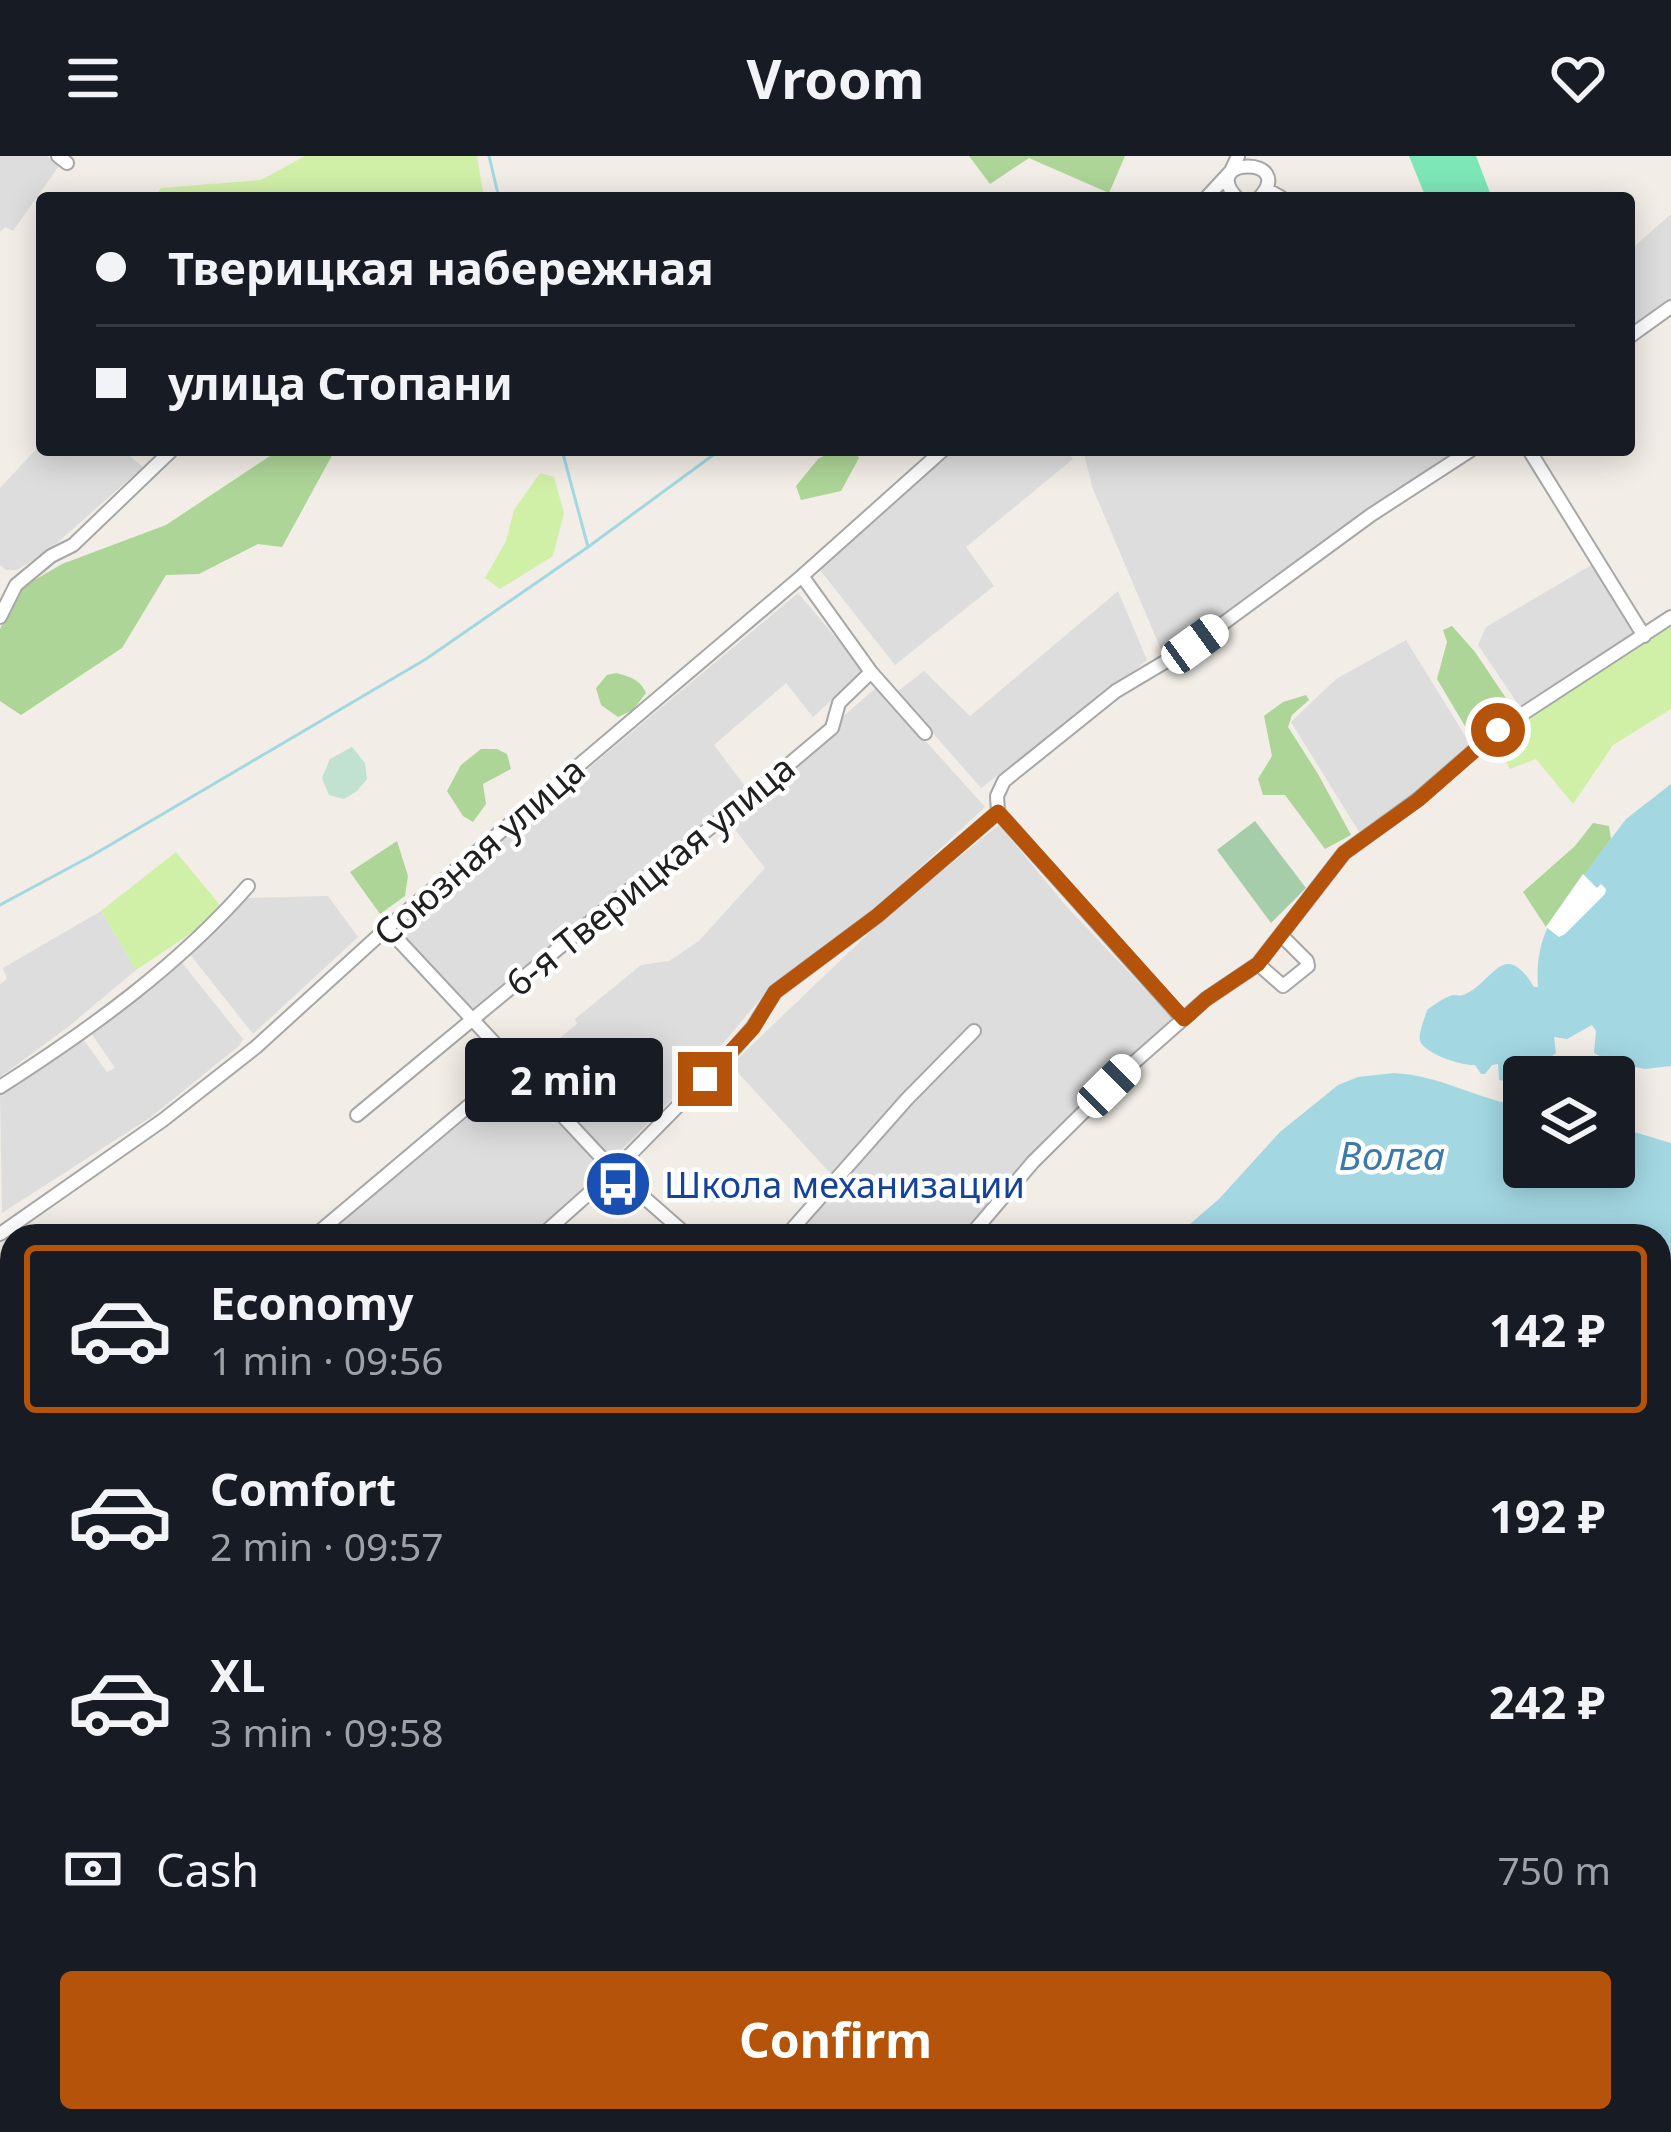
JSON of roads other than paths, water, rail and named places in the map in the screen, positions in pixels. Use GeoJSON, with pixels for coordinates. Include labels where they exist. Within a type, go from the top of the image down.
{"type":"FeatureCollection","features":[{"type":"Feature","properties":{"kind":"street"},"geometry":{"type":"LineString","coordinates":[[1212,192],[1241,158],[1264,170],[1263,192]]}},
{"type":"Feature","properties":{"kind":"street"},"geometry":{"type":"LineString","coordinates":[[1232,171],[1228,184],[1234,192]]}},
{"type":"Feature","properties":{"kind":"street"},"geometry":{"type":"LineString","coordinates":[[1635,333],[1671,307]]}},
{"type":"Feature","properties":{"kind":"street"},"geometry":{"type":"LineString","coordinates":[[0,617],[16,584],[73,544],[166,456]]}},
{"type":"Feature","properties":{"kind":"street","name":"Союзная улица"},"geometry":{"type":"LineString","coordinates":[[14,1224],[238,1061],[936,456]]}},
{"type":"Feature","properties":{"kind":"street"},"geometry":{"type":"LineString","coordinates":[[1184,1019],[998,812],[997,796],[1004,781],[1117,691],[1195,644],[1371,515],[1462,456]]}},
{"type":"Feature","properties":{"kind":"street"},"geometry":{"type":"LineString","coordinates":[[1533,456],[1644,636]]}},
{"type":"Feature","properties":{"kind":"street"},"geometry":{"type":"LineString","coordinates":[[802,575],[872,671],[926,733]]}},
{"type":"Feature","properties":{"kind":"street"},"geometry":{"type":"LineString","coordinates":[[980,1224],[1033,1162],[1130,1066],[1206,999],[1258,964],[1344,853],[1418,800],[1498,730],[1671,617]]}},
{"type":"Feature","properties":{"kind":"street","name":"6-я Тверицкая улица"},"geometry":{"type":"LineString","coordinates":[[357,1114],[832,728],[838,703],[872,671]]}},
{"type":"Feature","properties":{"kind":"street"},"geometry":{"type":"LineString","coordinates":[[554,1224],[614,1171],[735,1048],[775,992],[877,916],[998,812]]}},
{"type":"Feature","properties":{"kind":"street"},"geometry":{"type":"LineString","coordinates":[[0,1087],[84,1033],[213,926],[248,886]]}},
{"type":"Feature","properties":{"kind":"street"},"geometry":{"type":"LineString","coordinates":[[387,928],[614,1171],[674,1224]]}},
{"type":"Feature","properties":{"kind":"street"},"geometry":{"type":"LineString","coordinates":[[1258,964],[1283,986],[1308,966],[1281,935]]}},
{"type":"Feature","properties":{"kind":"street"},"geometry":{"type":"LineString","coordinates":[[797,1224],[974,1031]]}},
{"type":"Feature","properties":{"kind":"street"},"geometry":{"type":"LineString","coordinates":[[328,1224],[516,1066]]}},
{"type":"Feature","properties":{"kind":"water"},"geometry":{"type":"Polygon","coordinates":[[[1671,784],[1671,1066],[1645,1069],[1635,1067],[1635,1056],[1600,1056],[1594,1053],[1592,1025],[1567,1039],[1554,1037],[1552,1056],[1503,1056],[1503,1081],[1499,1080],[1498,1064],[1481,1074],[1475,1065],[1445,1058],[1423,1046],[1420,1034],[1427,1010],[1453,995],[1463,995],[1498,968],[1514,965],[1538,987],[1541,948],[1556,912],[1626,819],[1671,784]]]}},
{"type":"Feature","properties":{"kind":"water","name":"Волга"},"geometry":{"type":"Polygon","coordinates":[[[1394,1073],[1427,1078],[1503,1102],[1503,1188],[1635,1188],[1635,1132],[1671,1143],[1671,1224],[1190,1224],[1280,1132],[1338,1085],[1358,1077],[1394,1073]]]}},
{"type":"Feature","properties":{"kind":"waterway"},"geometry":{"type":"LineString","coordinates":[[489,156],[498,192]]}},
{"type":"Feature","properties":{"kind":"waterway"},"geometry":{"type":"LineString","coordinates":[[564,456],[588,547]]}},
{"type":"Feature","properties":{"kind":"waterway"},"geometry":{"type":"LineString","coordinates":[[0,905],[426,659],[712,456]]}},
{"type":"Feature","properties":{"kind":"place","name":"Школа механизации"},"geometry":{"type":"Point","coordinates":[618,1184]}}]}
